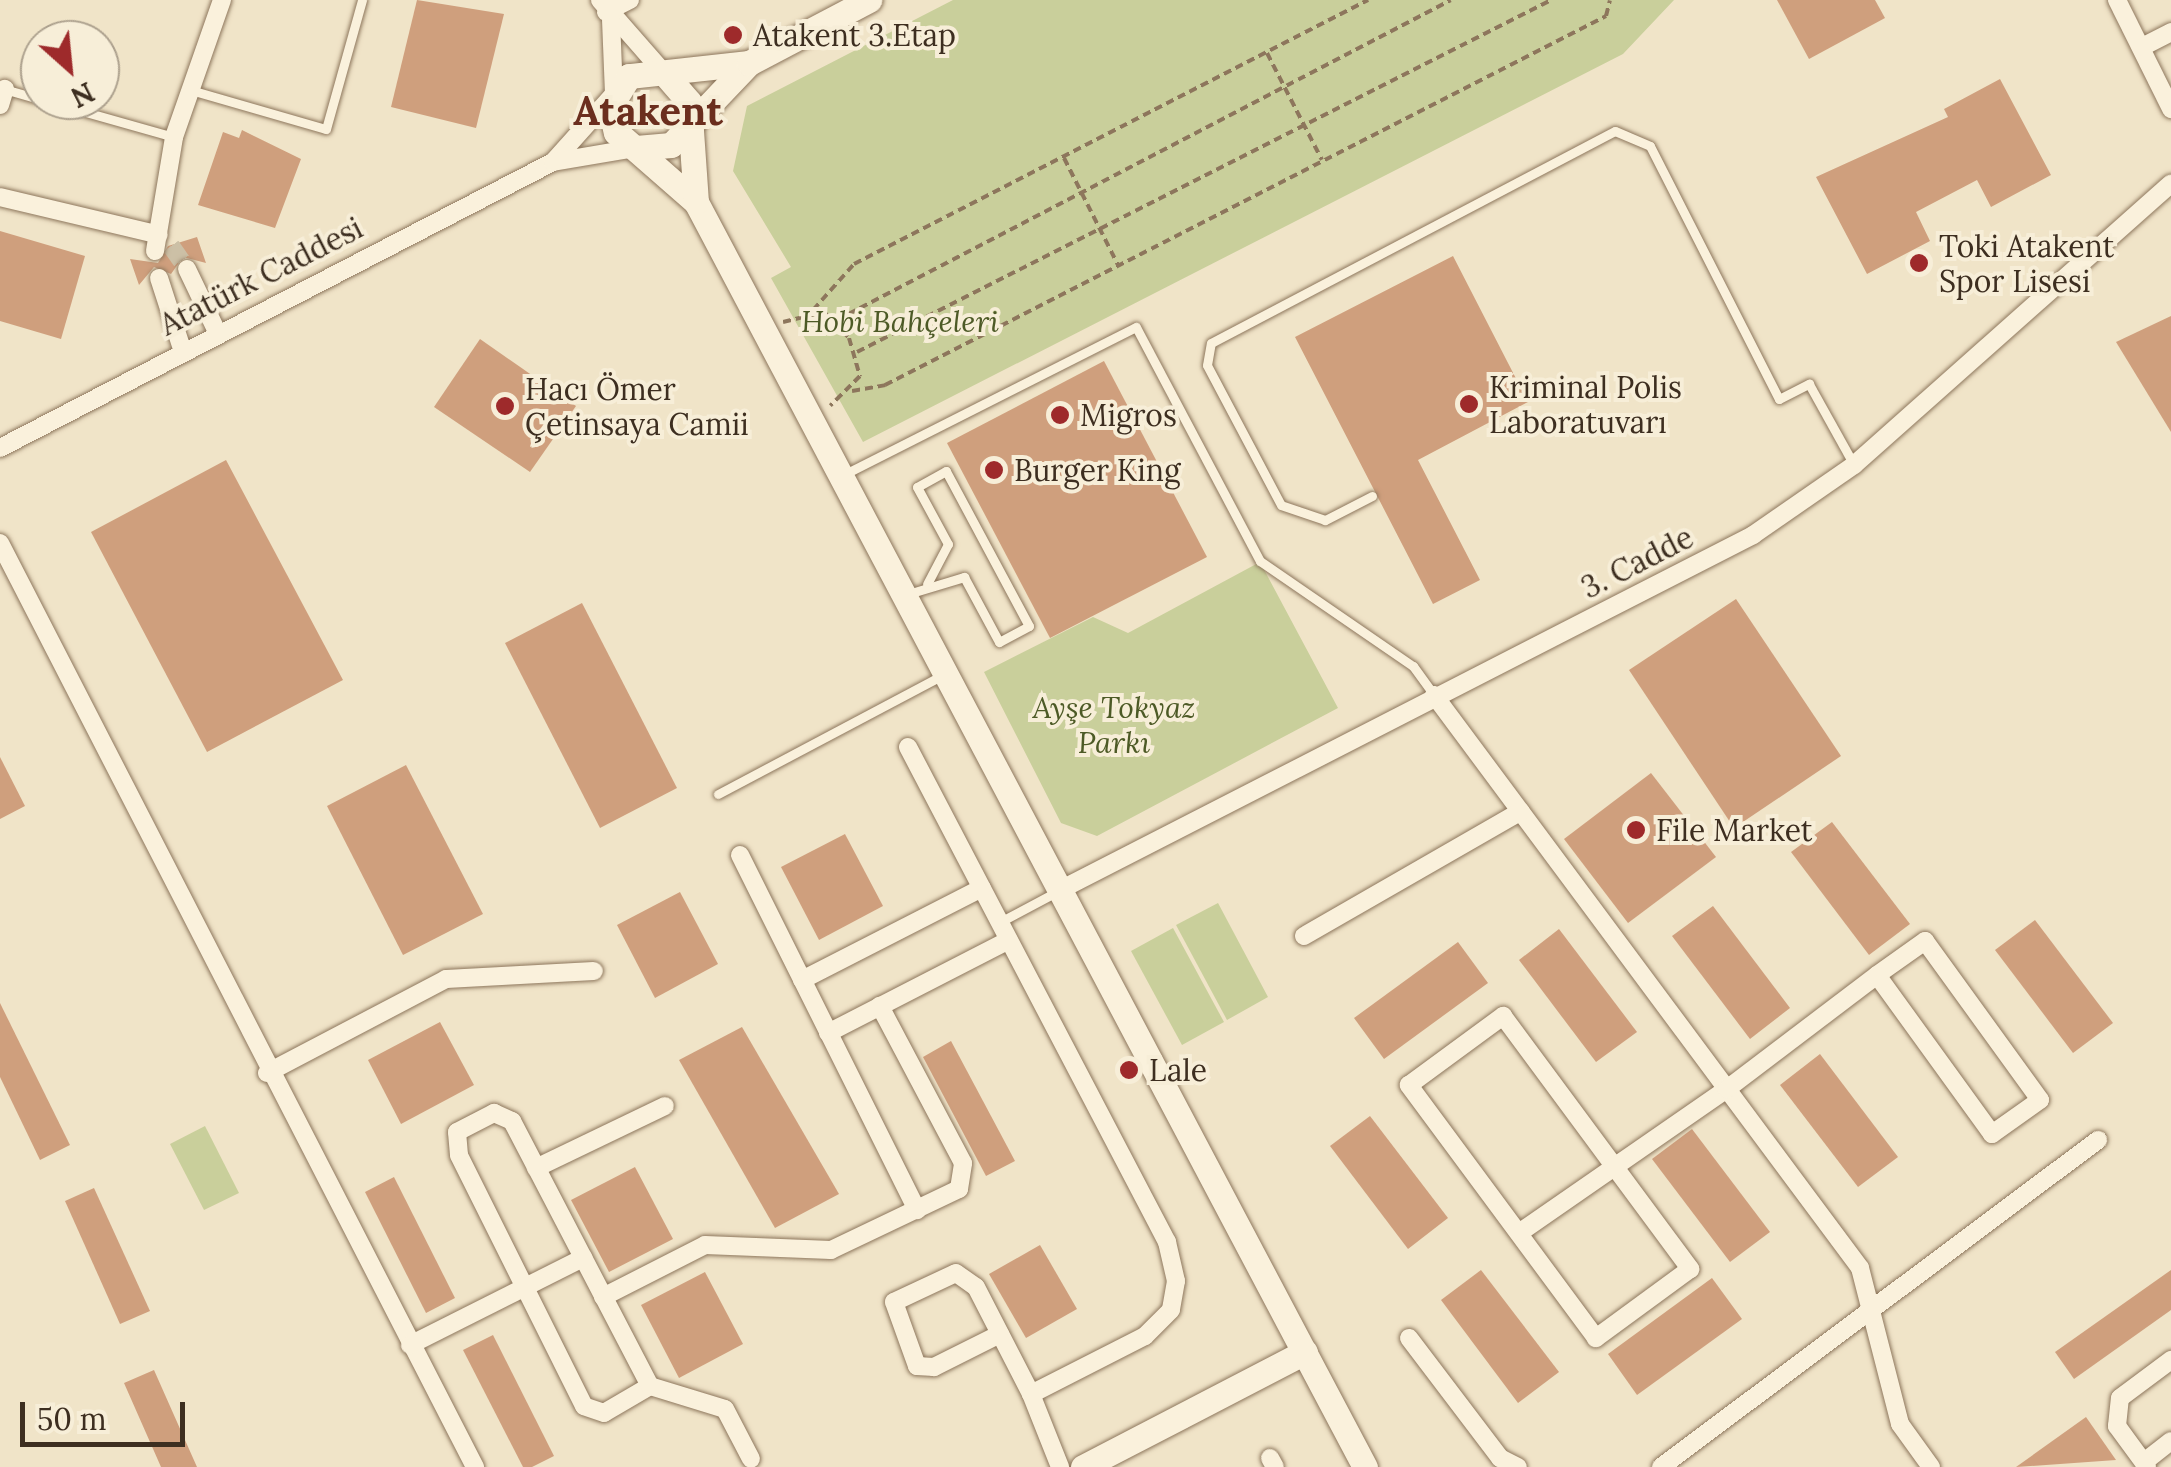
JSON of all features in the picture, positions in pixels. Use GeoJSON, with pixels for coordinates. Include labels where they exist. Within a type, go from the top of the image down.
{"type":"FeatureCollection","features":[{"type":"Feature","properties":{"kind":"street"},"geometry":{"type":"LineString","coordinates":[[0,197],[161,242],[174,138],[194,91],[222,0]]}},
{"type":"Feature","properties":{"kind":"street"},"geometry":{"type":"LineString","coordinates":[[606,11],[630,0]]}},
{"type":"Feature","properties":{"kind":"street"},"geometry":{"type":"LineString","coordinates":[[553,162],[671,145],[749,63],[869,0]]}},
{"type":"Feature","properties":{"kind":"street"},"geometry":{"type":"LineString","coordinates":[[2117,0],[2171,109]]}},
{"type":"Feature","properties":{"kind":"street"},"geometry":{"type":"LineString","coordinates":[[606,11],[689,102],[686,128],[696,202]]}},
{"type":"Feature","properties":{"kind":"street"},"geometry":{"type":"LineString","coordinates":[[606,11],[614,94],[611,120],[696,202],[843,475],[918,589],[949,672],[1365,1467]]}},
{"type":"Feature","properties":{"kind":"street"},"geometry":{"type":"LineString","coordinates":[[2142,47],[2171,32]]}},
{"type":"Feature","properties":{"kind":"street"},"geometry":{"type":"LineString","coordinates":[[553,162],[614,94],[640,72],[749,63]]}},
{"type":"Feature","properties":{"kind":"street","name":"Atatürk Caddesi"},"geometry":{"type":"LineString","coordinates":[[0,448],[553,162]]}},
{"type":"Feature","properties":{"kind":"street","name":"3. Cadde"},"geometry":{"type":"LineString","coordinates":[[1060,890],[1434,694],[1754,535],[1854,465],[2171,184]]}},
{"type":"Feature","properties":{"kind":"street"},"geometry":{"type":"LineString","coordinates":[[187,269],[218,334]]}},
{"type":"Feature","properties":{"kind":"street"},"geometry":{"type":"LineString","coordinates":[[159,278],[183,352]]}},
{"type":"Feature","properties":{"kind":"street"},"geometry":{"type":"LineString","coordinates":[[0,543],[267,1073],[475,1467]]}},
{"type":"Feature","properties":{"kind":"street"},"geometry":{"type":"LineString","coordinates":[[1434,694],[1860,1268],[1876,1306],[1900,1424],[1931,1467]]}},
{"type":"Feature","properties":{"kind":"street"},"geometry":{"type":"LineString","coordinates":[[908,746],[1167,1242],[1176,1280],[1171,1310],[1145,1336],[1031,1394]]}},
{"type":"Feature","properties":{"kind":"street"},"geometry":{"type":"LineString","coordinates":[[1304,936],[1521,811]]}},
{"type":"Feature","properties":{"kind":"street"},"geometry":{"type":"LineString","coordinates":[[740,856],[917,1210]]}},
{"type":"Feature","properties":{"kind":"street"},"geometry":{"type":"LineString","coordinates":[[802,980],[982,888]]}},
{"type":"Feature","properties":{"kind":"street"},"geometry":{"type":"LineString","coordinates":[[828,1033],[1009,940]]}},
{"type":"Feature","properties":{"kind":"street"},"geometry":{"type":"LineString","coordinates":[[1518,1233],[1727,1088],[1877,975],[1925,941],[2040,1100],[1992,1134],[1877,975]]}},
{"type":"Feature","properties":{"kind":"street"},"geometry":{"type":"LineString","coordinates":[[267,1073],[446,979],[594,972]]}},
{"type":"Feature","properties":{"kind":"street"},"geometry":{"type":"LineString","coordinates":[[604,1297],[705,1245],[831,1250],[960,1189],[963,1163],[880,1006]]}},
{"type":"Feature","properties":{"kind":"street"},"geometry":{"type":"LineString","coordinates":[[1503,1016],[1614,1167],[1690,1269],[1596,1338],[1409,1085],[1503,1016]]}},
{"type":"Feature","properties":{"kind":"street"},"geometry":{"type":"LineString","coordinates":[[536,1168],[666,1106]]}},
{"type":"Feature","properties":{"kind":"street"},"geometry":{"type":"LineString","coordinates":[[650,1386],[604,1413],[584,1406],[458,1155],[457,1132],[494,1113],[512,1121],[650,1386],[725,1409],[751,1460]]}},
{"type":"Feature","properties":{"kind":"street"},"geometry":{"type":"LineString","coordinates":[[1661,1467],[2098,1140]]}},
{"type":"Feature","properties":{"kind":"street"},"geometry":{"type":"LineString","coordinates":[[410,1345],[583,1258]]}},
{"type":"Feature","properties":{"kind":"street"},"geometry":{"type":"LineString","coordinates":[[1000,1334],[934,1368],[917,1366],[894,1302],[956,1273],[976,1286],[1031,1394],[1060,1467]]}},
{"type":"Feature","properties":{"kind":"street"},"geometry":{"type":"LineString","coordinates":[[1409,1338],[1500,1458],[1518,1467]]}},
{"type":"Feature","properties":{"kind":"street"},"geometry":{"type":"LineString","coordinates":[[1082,1467],[1306,1352]]}},
{"type":"Feature","properties":{"kind":"street"},"geometry":{"type":"LineString","coordinates":[[2171,1360],[2120,1398],[2118,1426],[2146,1465],[2171,1441]]}},
{"type":"Feature","properties":{"kind":"lane"},"geometry":{"type":"LineString","coordinates":[[194,91],[326,129],[362,0]]}},
{"type":"Feature","properties":{"kind":"lane"},"geometry":{"type":"LineString","coordinates":[[111,120],[174,138]]}},
{"type":"Feature","properties":{"kind":"lane"},"geometry":{"type":"LineString","coordinates":[[1372,496],[1325,520],[1281,506],[1208,366],[1210,343],[1615,132],[1650,146],[1779,398],[1809,384],[1854,465]]}},
{"type":"Feature","properties":{"kind":"lane"},"geometry":{"type":"LineString","coordinates":[[843,475],[1136,327],[1260,560],[1413,666],[1434,694]]}},
{"type":"Feature","properties":{"kind":"lane"},"geometry":{"type":"LineString","coordinates":[[946,471],[1029,626],[999,642],[964,577],[918,589],[948,544],[916,487],[946,471]]}},
{"type":"Feature","properties":{"kind":"lane"},"geometry":{"type":"LineString","coordinates":[[718,794],[949,672]]}},
{"type":"Feature","properties":{"kind":"lane"},"geometry":{"type":"LineString","coordinates":[[1000,922],[1060,890]]}},
{"type":"Feature","properties":{"kind":"path"},"geometry":{"type":"LineString","coordinates":[[766,332],[813,310],[854,264],[1368,0]]}},
{"type":"Feature","properties":{"kind":"path"},"geometry":{"type":"LineString","coordinates":[[837,320],[1451,0]]}},
{"type":"Feature","properties":{"kind":"path"},"geometry":{"type":"LineString","coordinates":[[857,352],[1550,0]]}},
{"type":"Feature","properties":{"kind":"path"},"geometry":{"type":"LineString","coordinates":[[811,415],[852,390],[886,385],[1606,16],[1610,0]]}},
{"type":"Feature","properties":{"kind":"path"},"geometry":{"type":"LineString","coordinates":[[1267,52],[1322,160]]}},
{"type":"Feature","properties":{"kind":"path"},"geometry":{"type":"LineString","coordinates":[[1064,158],[1118,266]]}},
{"type":"Feature","properties":{"kind":"path"},"geometry":{"type":"LineString","coordinates":[[813,310],[837,320],[857,352],[852,390]]}},
{"type":"Feature","properties":{"kind":"green space","name":"Hobi Bahçeleri"},"geometry":{"type":"Polygon","coordinates":[[[953,0],[1674,0],[1623,54],[863,442],[771,278],[791,267],[733,171],[747,106],[953,0]]]}},
{"type":"Feature","properties":{"kind":"green space","name":"Ayşe Tokyaz Parkı"},"geometry":{"type":"Polygon","coordinates":[[[1260,562],[1338,708],[1097,836],[1061,823],[984,672],[1093,617],[1128,633],[1260,562]]]}},
{"type":"Feature","properties":{"kind":"green space"},"geometry":{"type":"Polygon","coordinates":[[[1218,903],[1268,997],[1227,1020],[1176,925],[1218,903]]]}},
{"type":"Feature","properties":{"kind":"green space"},"geometry":{"type":"Polygon","coordinates":[[[1173,928],[1224,1022],[1182,1045],[1131,951],[1173,928]]]}},
{"type":"Feature","properties":{"kind":"green space"},"geometry":{"type":"Polygon","coordinates":[[[205,1126],[239,1193],[204,1210],[170,1144],[205,1126]]]}},
{"type":"Feature","properties":{"kind":"building"},"geometry":{"type":"Polygon","coordinates":[[[417,0],[504,14],[476,128],[391,107],[417,0]]]}},
{"type":"Feature","properties":{"kind":"building"},"geometry":{"type":"Polygon","coordinates":[[[1777,0],[1875,0],[1885,18],[1809,59],[1777,0]]]}},
{"type":"Feature","properties":{"kind":"building"},"geometry":{"type":"Polygon","coordinates":[[[2000,79],[2051,175],[1991,207],[1977,180],[1916,212],[1930,241],[1867,274],[1816,177],[1948,117],[1944,109],[2000,79]]]}},
{"type":"Feature","properties":{"kind":"building"},"geometry":{"type":"Polygon","coordinates":[[[242,130],[301,159],[275,228],[198,205],[223,132],[239,138],[242,130]]]}},
{"type":"Feature","properties":{"kind":"building"},"geometry":{"type":"Polygon","coordinates":[[[0,231],[85,256],[61,339],[0,321],[0,231]]]}},
{"type":"Feature","properties":{"kind":"building"},"geometry":{"type":"Polygon","coordinates":[[[197,237],[206,263],[183,257],[171,274],[154,267],[139,285],[130,259],[158,263],[168,246],[197,237]]]}},
{"type":"Feature","properties":{"kind":"building"},"geometry":{"type":"Polygon","coordinates":[[[1453,256],[1528,402],[1418,460],[1480,580],[1433,604],[1295,337],[1453,256]]]}},
{"type":"Feature","properties":{"kind":"building"},"geometry":{"type":"Polygon","coordinates":[[[2171,316],[2171,432],[2116,342],[2171,316]]]}},
{"type":"Feature","properties":{"kind":"building","name":"Hacı Ömer Çetinsaya Camii"},"geometry":{"type":"Polygon","coordinates":[[[480,339],[576,406],[530,472],[434,407],[480,339]]]}},
{"type":"Feature","properties":{"kind":"building"},"geometry":{"type":"Polygon","coordinates":[[[1104,361],[1207,557],[1050,638],[947,443],[1104,361]]]}},
{"type":"Feature","properties":{"kind":"building"},"geometry":{"type":"Polygon","coordinates":[[[226,460],[343,680],[207,752],[91,532],[226,460]]]}},
{"type":"Feature","properties":{"kind":"building"},"geometry":{"type":"Polygon","coordinates":[[[1736,599],[1841,756],[1734,828],[1629,670],[1736,599]]]}},
{"type":"Feature","properties":{"kind":"building"},"geometry":{"type":"Polygon","coordinates":[[[582,603],[677,788],[600,828],[505,643],[582,603]]]}},
{"type":"Feature","properties":{"kind":"building"},"geometry":{"type":"Polygon","coordinates":[[[0,757],[25,806],[0,819],[0,757]]]}},
{"type":"Feature","properties":{"kind":"building"},"geometry":{"type":"Polygon","coordinates":[[[406,765],[483,914],[403,955],[327,806],[406,765]]]}},
{"type":"Feature","properties":{"kind":"building"},"geometry":{"type":"Polygon","coordinates":[[[1651,773],[1716,857],[1628,923],[1564,839],[1651,773]]]}},
{"type":"Feature","properties":{"kind":"building"},"geometry":{"type":"Polygon","coordinates":[[[1832,822],[1910,924],[1869,955],[1791,852],[1832,822]]]}},
{"type":"Feature","properties":{"kind":"building"},"geometry":{"type":"Polygon","coordinates":[[[845,834],[883,906],[819,940],[781,867],[845,834]]]}},
{"type":"Feature","properties":{"kind":"building"},"geometry":{"type":"Polygon","coordinates":[[[680,892],[718,964],[655,998],[617,925],[680,892]]]}},
{"type":"Feature","properties":{"kind":"building"},"geometry":{"type":"Polygon","coordinates":[[[1713,906],[1790,1008],[1750,1039],[1672,936],[1713,906]]]}},
{"type":"Feature","properties":{"kind":"building"},"geometry":{"type":"Polygon","coordinates":[[[2035,920],[2113,1023],[2073,1053],[1995,950],[2035,920]]]}},
{"type":"Feature","properties":{"kind":"building"},"geometry":{"type":"Polygon","coordinates":[[[1559,929],[1637,1032],[1596,1062],[1519,960],[1559,929]]]}},
{"type":"Feature","properties":{"kind":"building"},"geometry":{"type":"Polygon","coordinates":[[[1458,942],[1488,983],[1384,1059],[1354,1018],[1458,942]]]}},
{"type":"Feature","properties":{"kind":"building"},"geometry":{"type":"Polygon","coordinates":[[[0,1003],[70,1145],[40,1160],[0,1077],[0,1003]]]}},
{"type":"Feature","properties":{"kind":"building"},"geometry":{"type":"Polygon","coordinates":[[[440,1022],[474,1085],[401,1124],[368,1060],[440,1022]]]}},
{"type":"Feature","properties":{"kind":"building"},"geometry":{"type":"Polygon","coordinates":[[[742,1027],[839,1194],[775,1228],[679,1060],[742,1027]]]}},
{"type":"Feature","properties":{"kind":"building"},"geometry":{"type":"Polygon","coordinates":[[[951,1041],[1015,1161],[986,1176],[923,1057],[951,1041]]]}},
{"type":"Feature","properties":{"kind":"building"},"geometry":{"type":"Polygon","coordinates":[[[1820,1054],[1898,1157],[1858,1187],[1780,1085],[1820,1054]]]}},
{"type":"Feature","properties":{"kind":"building"},"geometry":{"type":"Polygon","coordinates":[[[1370,1116],[1448,1218],[1408,1249],[1330,1146],[1370,1116]]]}},
{"type":"Feature","properties":{"kind":"building"},"geometry":{"type":"Polygon","coordinates":[[[1692,1129],[1770,1232],[1730,1262],[1652,1159],[1692,1129]]]}},
{"type":"Feature","properties":{"kind":"building"},"geometry":{"type":"Polygon","coordinates":[[[635,1167],[673,1239],[609,1272],[571,1200],[635,1167]]]}},
{"type":"Feature","properties":{"kind":"building"},"geometry":{"type":"Polygon","coordinates":[[[394,1177],[455,1298],[426,1313],[365,1192],[394,1177]]]}},
{"type":"Feature","properties":{"kind":"building"},"geometry":{"type":"Polygon","coordinates":[[[94,1188],[150,1311],[120,1324],[65,1201],[94,1188]]]}},
{"type":"Feature","properties":{"kind":"building"},"geometry":{"type":"Polygon","coordinates":[[[1040,1245],[1077,1309],[1026,1338],[989,1274],[1040,1245]]]}},
{"type":"Feature","properties":{"kind":"building"},"geometry":{"type":"Polygon","coordinates":[[[1481,1270],[1559,1372],[1518,1403],[1441,1300],[1481,1270]]]}},
{"type":"Feature","properties":{"kind":"building"},"geometry":{"type":"Polygon","coordinates":[[[2171,1270],[2171,1310],[2074,1379],[2055,1352],[2171,1270]]]}},
{"type":"Feature","properties":{"kind":"building"},"geometry":{"type":"Polygon","coordinates":[[[705,1272],[743,1344],[679,1378],[641,1305],[705,1272]]]}},
{"type":"Feature","properties":{"kind":"building"},"geometry":{"type":"Polygon","coordinates":[[[1712,1278],[1742,1319],[1637,1395],[1608,1354],[1712,1278]]]}},
{"type":"Feature","properties":{"kind":"building"},"geometry":{"type":"Polygon","coordinates":[[[493,1335],[554,1456],[532,1467],[523,1467],[463,1350],[493,1335]]]}},
{"type":"Feature","properties":{"kind":"building"},"geometry":{"type":"Polygon","coordinates":[[[154,1370],[197,1467],[161,1467],[124,1383],[154,1370]]]}},
{"type":"Feature","properties":{"kind":"building"},"geometry":{"type":"Polygon","coordinates":[[[2086,1417],[2116,1460],[2016,1467],[2086,1417]]]}},
{"type":"Feature","properties":{"kind":"tunnel"},"geometry":{"type":"LineString","coordinates":[[171,246],[187,269]]}},
{"type":"Feature","properties":{"kind":"place","name":"Atakent 3.Etap"},"geometry":{"type":"Point","coordinates":[733,35]}},
{"type":"Feature","properties":{"kind":"place","name":"Toki Atakent Spor Lisesi"},"geometry":{"type":"Point","coordinates":[1919,263]}},
{"type":"Feature","properties":{"kind":"place","name":"Kriminal Polis Laboratuvarı"},"geometry":{"type":"Point","coordinates":[1469,404]}},
{"type":"Feature","properties":{"kind":"place","name":"Hacı Ömer Çetinsaya Camii"},"geometry":{"type":"Point","coordinates":[505,406]}},
{"type":"Feature","properties":{"kind":"place","name":"Migros"},"geometry":{"type":"Point","coordinates":[1060,415]}},
{"type":"Feature","properties":{"kind":"place","name":"Burger King"},"geometry":{"type":"Point","coordinates":[994,470]}},
{"type":"Feature","properties":{"kind":"place","name":"File Market"},"geometry":{"type":"Point","coordinates":[1636,830]}},
{"type":"Feature","properties":{"kind":"place","name":"Lale"},"geometry":{"type":"Point","coordinates":[1129,1070]}},
{"type":"Feature","properties":{"kind":"district","name":"Atakent"},"geometry":{"type":"Point","coordinates":[648,111]}}]}
